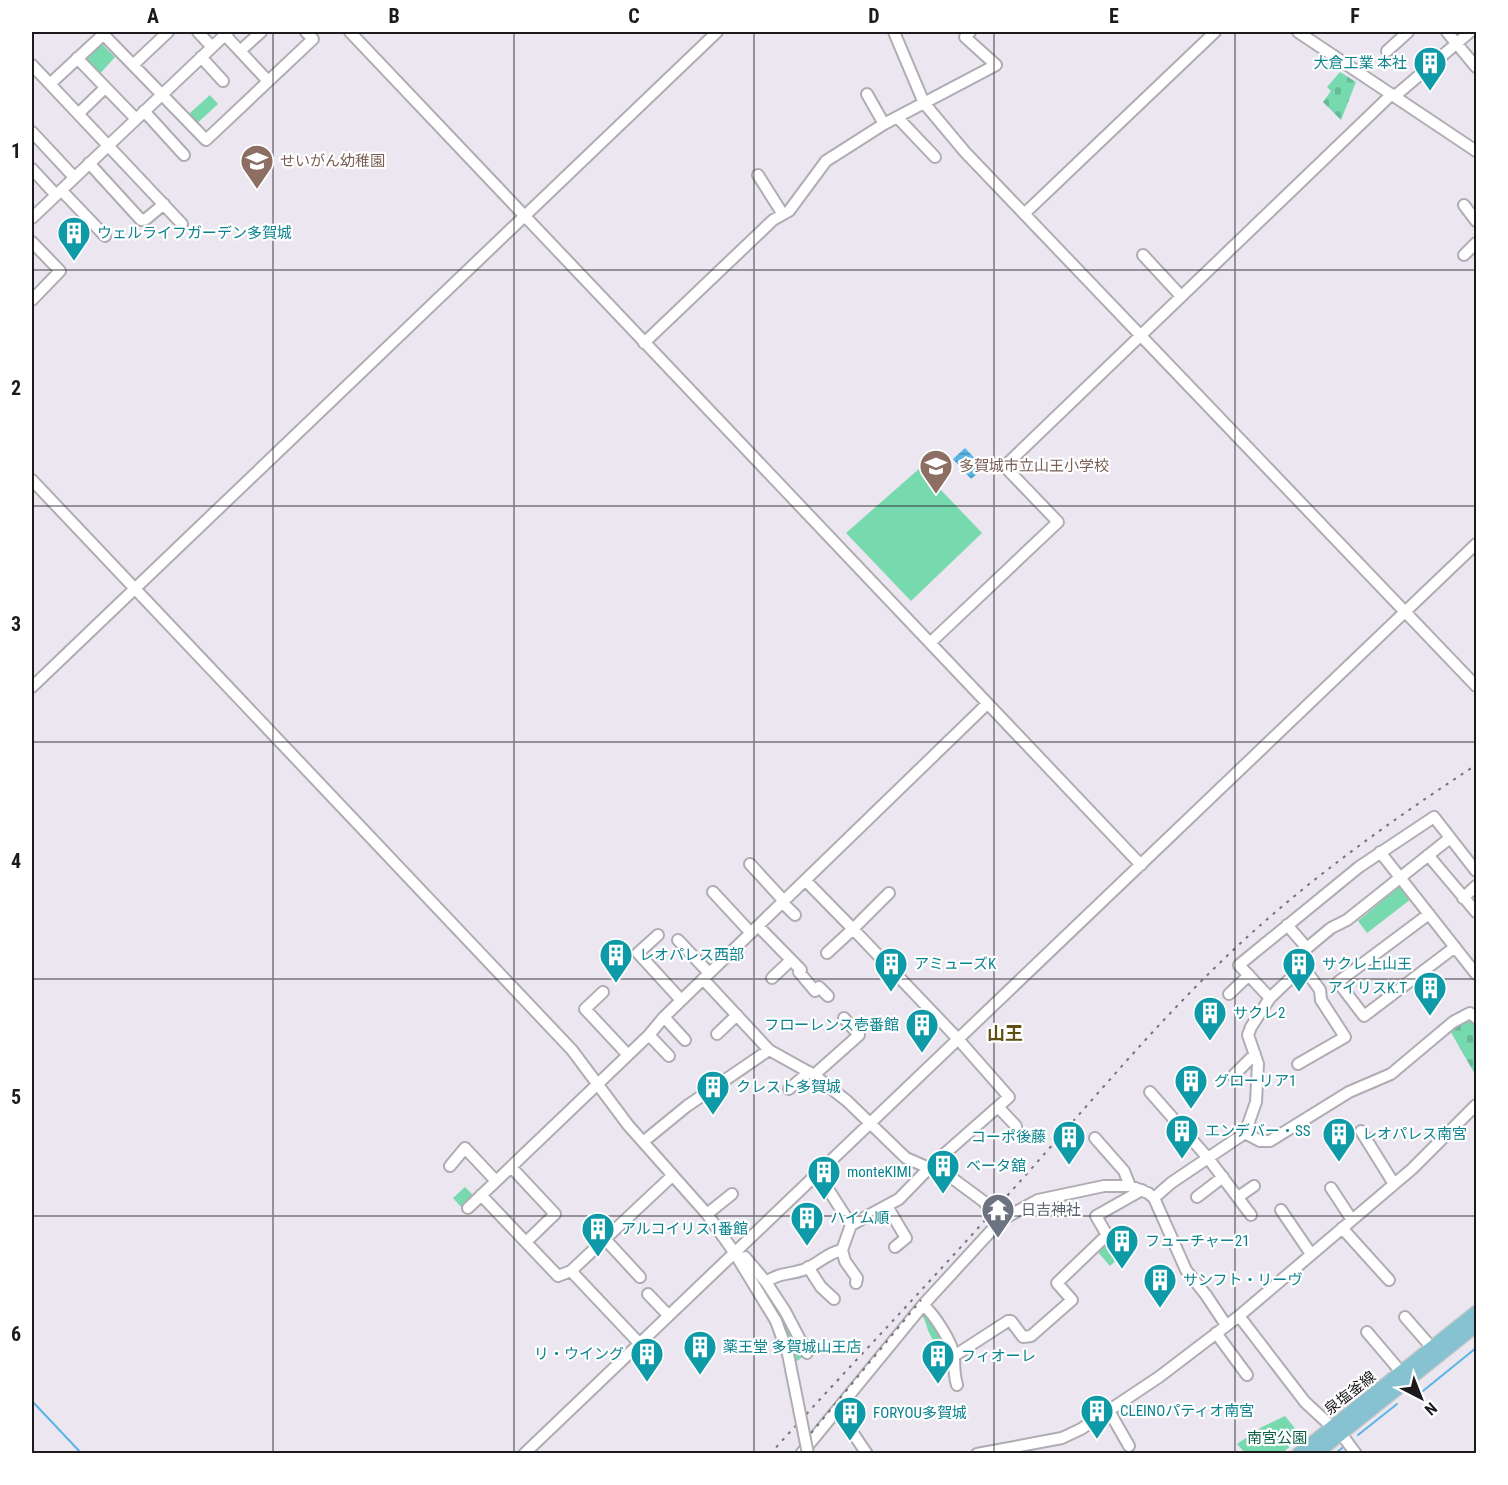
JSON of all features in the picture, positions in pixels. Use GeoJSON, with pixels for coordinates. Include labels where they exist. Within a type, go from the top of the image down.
{"type":"FeatureCollection","features":[{"type":"Feature","properties":{"kind":"main road","name":"泉塩釜線"},"geometry":{"type":"LineString","coordinates":[[1316,1454],[1334,1431],[1401,1372],[1476,1312]]}},
{"type":"Feature","properties":{"kind":"main road","name":"泉塩釜線"},"geometry":{"type":"LineString","coordinates":[[1298,1454],[1334,1431],[1476,1326]]}},
{"type":"Feature","properties":{"kind":"street"},"geometry":{"type":"LineString","coordinates":[[51,83],[104,32],[206,140],[313,39],[306,32]]}},
{"type":"Feature","properties":{"kind":"street"},"geometry":{"type":"LineString","coordinates":[[133,64],[168,32]]}},
{"type":"Feature","properties":{"kind":"street"},"geometry":{"type":"LineString","coordinates":[[198,32],[212,47]]}},
{"type":"Feature","properties":{"kind":"street"},"geometry":{"type":"LineString","coordinates":[[240,51],[261,32]]}},
{"type":"Feature","properties":{"kind":"street"},"geometry":{"type":"LineString","coordinates":[[350,32],[523,217],[1141,865]]}},
{"type":"Feature","properties":{"kind":"street"},"geometry":{"type":"LineString","coordinates":[[32,687],[717,32]]}},
{"type":"Feature","properties":{"kind":"street"},"geometry":{"type":"LineString","coordinates":[[894,32],[924,103],[965,152],[1476,686]]}},
{"type":"Feature","properties":{"kind":"street"},"geometry":{"type":"LineString","coordinates":[[644,343],[782,213],[789,211],[826,161],[884,124],[996,65],[965,37],[970,32]]}},
{"type":"Feature","properties":{"kind":"street"},"geometry":{"type":"LineString","coordinates":[[1024,214],[1215,32]]}},
{"type":"Feature","properties":{"kind":"street"},"geometry":{"type":"LineString","coordinates":[[1298,32],[1476,151]]}},
{"type":"Feature","properties":{"kind":"street"},"geometry":{"type":"LineString","coordinates":[[1387,51],[1408,32]]}},
{"type":"Feature","properties":{"kind":"street"},"geometry":{"type":"LineString","coordinates":[[1447,32],[1476,66]]}},
{"type":"Feature","properties":{"kind":"street"},"geometry":{"type":"LineString","coordinates":[[930,643],[1058,522],[1008,470],[1009,462],[1139,334],[1393,95],[1470,32]]}},
{"type":"Feature","properties":{"kind":"street"},"geometry":{"type":"LineString","coordinates":[[32,218],[227,33],[240,51],[268,81]]}},
{"type":"Feature","properties":{"kind":"street"},"geometry":{"type":"LineString","coordinates":[[201,57],[223,81]]}},
{"type":"Feature","properties":{"kind":"street"},"geometry":{"type":"LineString","coordinates":[[77,58],[105,87],[184,155]]}},
{"type":"Feature","properties":{"kind":"street"},"geometry":{"type":"LineString","coordinates":[[32,65],[182,224]]}},
{"type":"Feature","properties":{"kind":"street"},"geometry":{"type":"LineString","coordinates":[[79,113],[105,87]]}},
{"type":"Feature","properties":{"kind":"street"},"geometry":{"type":"LineString","coordinates":[[867,94],[884,124]]}},
{"type":"Feature","properties":{"kind":"street"},"geometry":{"type":"LineString","coordinates":[[897,117],[935,157]]}},
{"type":"Feature","properties":{"kind":"street"},"geometry":{"type":"LineString","coordinates":[[32,132],[74,177]]}},
{"type":"Feature","properties":{"kind":"street"},"geometry":{"type":"LineString","coordinates":[[89,163],[141,220],[146,219],[164,204]]}},
{"type":"Feature","properties":{"kind":"street"},"geometry":{"type":"LineString","coordinates":[[32,169],[105,236]]}},
{"type":"Feature","properties":{"kind":"street"},"geometry":{"type":"LineString","coordinates":[[759,175],[782,213]]}},
{"type":"Feature","properties":{"kind":"street"},"geometry":{"type":"LineString","coordinates":[[1464,205],[1476,221]]}},
{"type":"Feature","properties":{"kind":"street"},"geometry":{"type":"LineString","coordinates":[[32,242],[60,272],[32,300]]}},
{"type":"Feature","properties":{"kind":"street"},"geometry":{"type":"LineString","coordinates":[[1464,255],[1476,243]]}},
{"type":"Feature","properties":{"kind":"street"},"geometry":{"type":"LineString","coordinates":[[1143,255],[1180,295]]}},
{"type":"Feature","properties":{"kind":"street"},"geometry":{"type":"LineString","coordinates":[[32,480],[564,1041],[643,1142],[706,1214],[737,1256],[776,1321],[788,1354],[808,1454]]}},
{"type":"Feature","properties":{"kind":"street"},"geometry":{"type":"LineString","coordinates":[[524,1454],[668,1315],[737,1256],[815,1175],[1476,544]]}},
{"type":"Feature","properties":{"kind":"street"},"geometry":{"type":"LineString","coordinates":[[468,1208],[598,1085],[681,1000],[987,704]]}},
{"type":"Feature","properties":{"kind":"street"},"geometry":{"type":"LineString","coordinates":[[1270,998],[1239,965],[1380,852],[1434,817],[1476,871]]}},
{"type":"Feature","properties":{"kind":"street"},"geometry":{"type":"LineString","coordinates":[[1287,925],[1307,948],[1450,838]]}},
{"type":"Feature","properties":{"kind":"street"},"geometry":{"type":"LineString","coordinates":[[1380,852],[1476,974]]}},
{"type":"Feature","properties":{"kind":"street"},"geometry":{"type":"LineString","coordinates":[[1428,855],[1476,912]]}},
{"type":"Feature","properties":{"kind":"street"},"geometry":{"type":"LineString","coordinates":[[750,864],[795,915]]}},
{"type":"Feature","properties":{"kind":"street"},"geometry":{"type":"LineString","coordinates":[[806,880],[1009,1094],[1008,1100],[976,1124],[899,1199],[851,1225],[842,1250],[845,1261],[857,1278],[856,1283]]}},
{"type":"Feature","properties":{"kind":"street"},"geometry":{"type":"LineString","coordinates":[[1463,898],[1476,886]]}},
{"type":"Feature","properties":{"kind":"street"},"geometry":{"type":"LineString","coordinates":[[713,892],[791,960],[815,990],[819,987],[828,996]]}},
{"type":"Feature","properties":{"kind":"street"},"geometry":{"type":"LineString","coordinates":[[827,952],[889,893]]}},
{"type":"Feature","properties":{"kind":"street"},"geometry":{"type":"LineString","coordinates":[[1429,914],[1338,982],[1364,1016],[1455,947]]}},
{"type":"Feature","properties":{"kind":"street"},"geometry":{"type":"LineString","coordinates":[[658,935],[638,953],[681,1000]]}},
{"type":"Feature","properties":{"kind":"street"},"geometry":{"type":"LineString","coordinates":[[678,940],[737,1015],[769,1050],[812,1073],[870,1123],[906,1158],[952,1179],[982,1201],[1001,1220]]}},
{"type":"Feature","properties":{"kind":"street"},"geometry":{"type":"LineString","coordinates":[[772,978],[791,960]]}},
{"type":"Feature","properties":{"kind":"street"},"geometry":{"type":"LineString","coordinates":[[1154,1198],[1245,1133],[1256,1102],[1258,1064],[1248,1035],[1270,998],[1291,978],[1303,974],[1310,976],[1320,990],[1321,1000],[1345,1037],[1298,1064]]}},
{"type":"Feature","properties":{"kind":"street"},"geometry":{"type":"LineString","coordinates":[[1229,994],[1249,975]]}},
{"type":"Feature","properties":{"kind":"street"},"geometry":{"type":"LineString","coordinates":[[603,992],[585,1009],[628,1055]]}},
{"type":"Feature","properties":{"kind":"street"},"geometry":{"type":"LineString","coordinates":[[1245,1133],[1260,1141],[1270,1141],[1349,1092],[1391,1074],[1453,1022],[1470,1012],[1476,1018]]}},
{"type":"Feature","properties":{"kind":"street"},"geometry":{"type":"LineString","coordinates":[[717,1034],[737,1015]]}},
{"type":"Feature","properties":{"kind":"street"},"geometry":{"type":"LineString","coordinates":[[664,1017],[685,1040]]}},
{"type":"Feature","properties":{"kind":"street"},"geometry":{"type":"LineString","coordinates":[[789,1089],[859,1035],[844,1018]]}},
{"type":"Feature","properties":{"kind":"street"},"geometry":{"type":"LineString","coordinates":[[649,1035],[669,1056]]}},
{"type":"Feature","properties":{"kind":"street"},"geometry":{"type":"LineString","coordinates":[[643,1142],[687,1106],[769,1050]]}},
{"type":"Feature","properties":{"kind":"street"},"geometry":{"type":"LineString","coordinates":[[1233,1076],[1255,1054]]}},
{"type":"Feature","properties":{"kind":"street"},"geometry":{"type":"LineString","coordinates":[[1150,1092],[1208,1158],[1251,1215]]}},
{"type":"Feature","properties":{"kind":"street"},"geometry":{"type":"LineString","coordinates":[[977,1454],[1048,1442],[1081,1429],[1109,1411],[1239,1316],[1394,1184],[1449,1135],[1476,1105]]}},
{"type":"Feature","properties":{"kind":"street"},"geometry":{"type":"LineString","coordinates":[[999,1108],[1016,1126]]}},
{"type":"Feature","properties":{"kind":"street"},"geometry":{"type":"LineString","coordinates":[[1361,1131],[1394,1184]]}},
{"type":"Feature","properties":{"kind":"street"},"geometry":{"type":"LineString","coordinates":[[1095,1138],[1124,1171],[1129,1178],[1130,1186]]}},
{"type":"Feature","properties":{"kind":"street"},"geometry":{"type":"LineString","coordinates":[[450,1166],[465,1148],[496,1181]]}},
{"type":"Feature","properties":{"kind":"street"},"geometry":{"type":"LineString","coordinates":[[511,1167],[555,1214],[525,1242]]}},
{"type":"Feature","properties":{"kind":"street"},"geometry":{"type":"LineString","coordinates":[[815,1175],[828,1189],[851,1225]]}},
{"type":"Feature","properties":{"kind":"street"},"geometry":{"type":"LineString","coordinates":[[481,1195],[558,1276],[571,1270],[672,1176]]}},
{"type":"Feature","properties":{"kind":"street"},"geometry":{"type":"LineString","coordinates":[[1197,1197],[1223,1177]]}},
{"type":"Feature","properties":{"kind":"street"},"geometry":{"type":"LineString","coordinates":[[801,1454],[923,1305],[1001,1220],[1038,1200],[1104,1186],[1130,1186],[1154,1198],[1186,1270],[1226,1326]]}},
{"type":"Feature","properties":{"kind":"street"},"geometry":{"type":"LineString","coordinates":[[1238,1197],[1254,1186]]}},
{"type":"Feature","properties":{"kind":"street"},"geometry":{"type":"LineString","coordinates":[[1331,1188],[1352,1220]]}},
{"type":"Feature","properties":{"kind":"street"},"geometry":{"type":"LineString","coordinates":[[954,1356],[1008,1321],[1011,1321],[1023,1337],[1031,1336],[1072,1300],[1057,1283],[1107,1235],[1096,1216],[1142,1190]]}},
{"type":"Feature","properties":{"kind":"street"},"geometry":{"type":"LineString","coordinates":[[706,1214],[732,1194]]}},
{"type":"Feature","properties":{"kind":"street"},"geometry":{"type":"LineString","coordinates":[[887,1206],[906,1238],[895,1247]]}},
{"type":"Feature","properties":{"kind":"street"},"geometry":{"type":"LineString","coordinates":[[1281,1210],[1311,1254]]}},
{"type":"Feature","properties":{"kind":"street"},"geometry":{"type":"LineString","coordinates":[[1342,1228],[1389,1280]]}},
{"type":"Feature","properties":{"kind":"street"},"geometry":{"type":"LineString","coordinates":[[604,1238],[640,1277]]}},
{"type":"Feature","properties":{"kind":"street"},"geometry":{"type":"LineString","coordinates":[[766,1282],[779,1274],[808,1267],[829,1253],[842,1250]]}},
{"type":"Feature","properties":{"kind":"street"},"geometry":{"type":"LineString","coordinates":[[737,1256],[745,1257],[766,1282],[785,1311],[807,1353]]}},
{"type":"Feature","properties":{"kind":"street"},"geometry":{"type":"LineString","coordinates":[[808,1267],[820,1287],[834,1299]]}},
{"type":"Feature","properties":{"kind":"street"},"geometry":{"type":"LineString","coordinates":[[571,1270],[639,1343]]}},
{"type":"Feature","properties":{"kind":"street"},"geometry":{"type":"LineString","coordinates":[[648,1294],[668,1315]]}},
{"type":"Feature","properties":{"kind":"street"},"geometry":{"type":"LineString","coordinates":[[923,1305],[940,1322],[954,1356],[952,1365],[957,1385]]}},
{"type":"Feature","properties":{"kind":"street"},"geometry":{"type":"LineString","coordinates":[[1239,1316],[1305,1402],[1356,1454]]}},
{"type":"Feature","properties":{"kind":"street"},"geometry":{"type":"LineString","coordinates":[[1406,1317],[1432,1348]]}},
{"type":"Feature","properties":{"kind":"street"},"geometry":{"type":"LineString","coordinates":[[1367,1332],[1401,1372]]}},
{"type":"Feature","properties":{"kind":"street"},"geometry":{"type":"LineString","coordinates":[[1216,1333],[1247,1375]]}},
{"type":"Feature","properties":{"kind":"street"},"geometry":{"type":"LineString","coordinates":[[838,1411],[867,1454]]}},
{"type":"Feature","properties":{"kind":"street"},"geometry":{"type":"LineString","coordinates":[[1109,1411],[1130,1446]]}},
{"type":"Feature","properties":{"kind":"street"},"geometry":{"type":"LineString","coordinates":[[1048,1442],[1053,1454]]}},
{"type":"Feature","properties":{"kind":"green space"},"geometry":{"type":"Polygon","coordinates":[[[103,45],[115,57],[97,77],[83,62],[98,46],[103,45]]]}},
{"type":"Feature","properties":{"kind":"green space"},"geometry":{"type":"Polygon","coordinates":[[[1340,72],[1356,82],[1341,120],[1323,102],[1331,91],[1327,87],[1340,72]]]}},
{"type":"Feature","properties":{"kind":"green space"},"geometry":{"type":"Polygon","coordinates":[[[210,95],[218,104],[191,129],[182,120],[210,95]]]}},
{"type":"Feature","properties":{"kind":"green space"},"geometry":{"type":"Polygon","coordinates":[[[920,468],[982,533],[911,601],[846,533],[920,468]]]}},
{"type":"Feature","properties":{"kind":"green space"},"geometry":{"type":"Polygon","coordinates":[[[1399,887],[1411,899],[1367,933],[1358,921],[1399,887]]]}},
{"type":"Feature","properties":{"kind":"green space"},"geometry":{"type":"Polygon","coordinates":[[[1469,1015],[1476,1021],[1476,1076],[1449,1029],[1469,1015]]]}},
{"type":"Feature","properties":{"kind":"green space"},"geometry":{"type":"Polygon","coordinates":[[[465,1187],[474,1196],[462,1208],[453,1198],[465,1187]]]}},
{"type":"Feature","properties":{"kind":"green space"},"geometry":{"type":"Polygon","coordinates":[[[1113,1236],[1125,1252],[1110,1266],[1097,1251],[1113,1236]]]}},
{"type":"Feature","properties":{"kind":"green space"},"geometry":{"type":"Polygon","coordinates":[[[924,1310],[938,1329],[940,1338],[934,1341],[921,1314],[924,1310]]]}},
{"type":"Feature","properties":{"kind":"green space"},"geometry":{"type":"Polygon","coordinates":[[[782,1317],[804,1356],[787,1368],[772,1324],[782,1317]]]}},
{"type":"Feature","properties":{"kind":"green space","name":"南宮公園"},"geometry":{"type":"Polygon","coordinates":[[[1285,1416],[1302,1437],[1282,1453],[1245,1453],[1237,1444],[1262,1427],[1285,1416]]]}},
{"type":"Feature","properties":{"kind":"water"},"geometry":{"type":"Polygon","coordinates":[[[965,448],[984,468],[971,479],[953,459],[965,448]]]}},
{"type":"Feature","properties":{"kind":"waterway"},"geometry":{"type":"LineString","coordinates":[[1418,1395],[1476,1348]]}},
{"type":"Feature","properties":{"kind":"waterway"},"geometry":{"type":"LineString","coordinates":[[32,1401],[82,1454]]}},
{"type":"Feature","properties":{"kind":"waterway"},"geometry":{"type":"LineString","coordinates":[[1358,1435],[1397,1404]]}},
{"type":"Feature","properties":{"kind":"waterway"},"geometry":{"type":"LineString","coordinates":[[1335,1454],[1342,1448]]}},
{"type":"Feature","properties":{"kind":"railway"},"geometry":{"type":"LineString","coordinates":[[770,1454],[1197,985],[1316,878],[1476,765]]}},
{"type":"Feature","properties":{"kind":"railway"},"geometry":{"type":"LineString","coordinates":[[794,1454],[921,1300]]}},
{"type":"Feature","properties":{"kind":"place","name":"大倉工業 本社"},"geometry":{"type":"Point","coordinates":[1430,92]}},
{"type":"Feature","properties":{"kind":"place","name":"せいがん幼稚園"},"geometry":{"type":"Point","coordinates":[257,190]}},
{"type":"Feature","properties":{"kind":"place","name":"ウェルライフガーデン多賀城"},"geometry":{"type":"Point","coordinates":[74,262]}},
{"type":"Feature","properties":{"kind":"place","name":"多賀城市立山王小学校"},"geometry":{"type":"Point","coordinates":[936,495]}},
{"type":"Feature","properties":{"kind":"place","name":"レオパレス西部"},"geometry":{"type":"Point","coordinates":[616,984]}},
{"type":"Feature","properties":{"kind":"place","name":"アミューズK"},"geometry":{"type":"Point","coordinates":[891,993]}},
{"type":"Feature","properties":{"kind":"place","name":"サクレ上山王"},"geometry":{"type":"Point","coordinates":[1299,993]}},
{"type":"Feature","properties":{"kind":"place","name":"アイリスK.T"},"geometry":{"type":"Point","coordinates":[1430,1017]}},
{"type":"Feature","properties":{"kind":"place","name":"サクレ2"},"geometry":{"type":"Point","coordinates":[1210,1042]}},
{"type":"Feature","properties":{"kind":"place","name":"フローレンス壱番館"},"geometry":{"type":"Point","coordinates":[922,1054]}},
{"type":"Feature","properties":{"kind":"place","name":"グローリア1"},"geometry":{"type":"Point","coordinates":[1191,1110]}},
{"type":"Feature","properties":{"kind":"place","name":"クレスト多賀城"},"geometry":{"type":"Point","coordinates":[713,1116]}},
{"type":"Feature","properties":{"kind":"place","name":"エンデバー・SS"},"geometry":{"type":"Point","coordinates":[1182,1160]}},
{"type":"Feature","properties":{"kind":"place","name":"レオパレス南宮"},"geometry":{"type":"Point","coordinates":[1339,1163]}},
{"type":"Feature","properties":{"kind":"place","name":"コーポ後藤"},"geometry":{"type":"Point","coordinates":[1069,1166]}},
{"type":"Feature","properties":{"kind":"place","name":"ベータ舘"},"geometry":{"type":"Point","coordinates":[943,1195]}},
{"type":"Feature","properties":{"kind":"place","name":"monteKIMI"},"geometry":{"type":"Point","coordinates":[824,1201]}},
{"type":"Feature","properties":{"kind":"place","name":"日吉神社"},"geometry":{"type":"Point","coordinates":[998,1239]}},
{"type":"Feature","properties":{"kind":"place","name":"ハイム順"},"geometry":{"type":"Point","coordinates":[807,1247]}},
{"type":"Feature","properties":{"kind":"place","name":"アルコイリス1番館"},"geometry":{"type":"Point","coordinates":[598,1258]}},
{"type":"Feature","properties":{"kind":"place","name":"フューチャー21"},"geometry":{"type":"Point","coordinates":[1122,1270]}},
{"type":"Feature","properties":{"kind":"place","name":"サンフト・リーヴ"},"geometry":{"type":"Point","coordinates":[1160,1309]}},
{"type":"Feature","properties":{"kind":"place","name":"薬王堂 多賀城山王店"},"geometry":{"type":"Point","coordinates":[700,1376]}},
{"type":"Feature","properties":{"kind":"place","name":"リ・ウイング"},"geometry":{"type":"Point","coordinates":[647,1383]}},
{"type":"Feature","properties":{"kind":"place","name":"フィオーレ"},"geometry":{"type":"Point","coordinates":[938,1385]}},
{"type":"Feature","properties":{"kind":"place","name":"CLEINOパティオ南宮"},"geometry":{"type":"Point","coordinates":[1097,1440]}},
{"type":"Feature","properties":{"kind":"place","name":"FORYOU多賀城"},"geometry":{"type":"Point","coordinates":[850,1442]}},
{"type":"Feature","properties":{"kind":"district","name":"山王"},"geometry":{"type":"Point","coordinates":[1005,1033]}}]}
